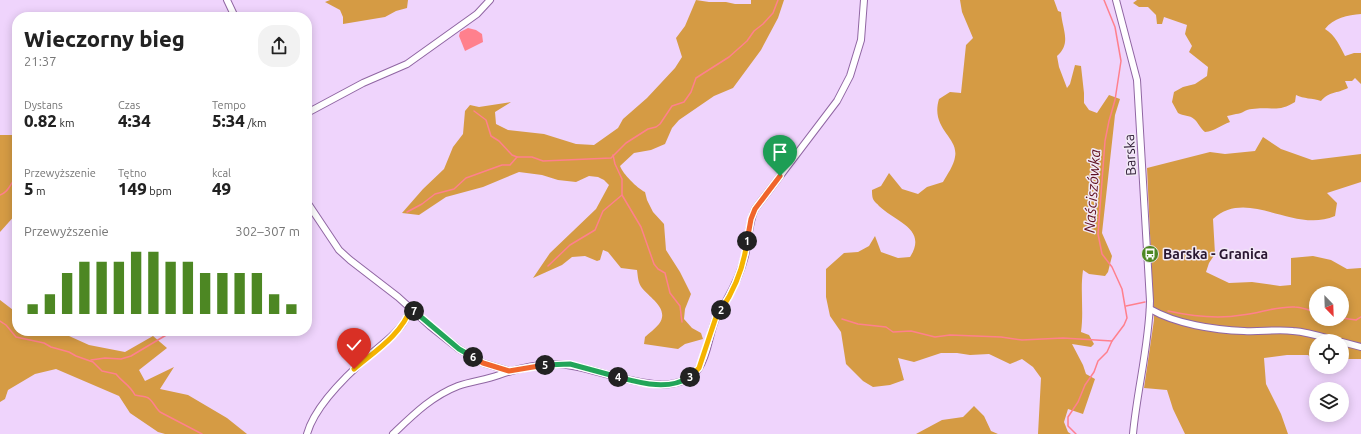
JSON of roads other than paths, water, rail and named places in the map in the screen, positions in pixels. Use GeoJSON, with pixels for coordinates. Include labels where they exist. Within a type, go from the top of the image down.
{"type":"FeatureCollection","features":[{"type":"Feature","properties":{"kind":"street"},"geometry":{"type":"LineString","coordinates":[[227,0],[233,12]]}},
{"type":"Feature","properties":{"kind":"street"},"geometry":{"type":"LineString","coordinates":[[312,110],[363,83],[407,64],[477,14],[490,0]]}},
{"type":"Feature","properties":{"kind":"street"},"geometry":{"type":"LineString","coordinates":[[393,434],[420,408],[444,392],[509,371],[540,366],[570,364],[631,380],[661,385],[673,385],[683,381],[699,368],[716,317],[740,274],[751,219],[755,209],[837,101],[850,76],[861,40],[864,0]]}},
{"type":"Feature","properties":{"kind":"street","name":"Barska"},"geometry":{"type":"LineString","coordinates":[[1116,0],[1137,80],[1150,310],[1133,434]]}},
{"type":"Feature","properties":{"kind":"street"},"geometry":{"type":"LineString","coordinates":[[312,210],[339,250],[411,308],[430,326],[459,349],[483,363],[509,371]]}},
{"type":"Feature","properties":{"kind":"street"},"geometry":{"type":"LineString","coordinates":[[307,434],[319,411],[337,386],[354,369],[397,332],[406,321],[411,308]]}},
{"type":"Feature","properties":{"kind":"street"},"geometry":{"type":"LineString","coordinates":[[1150,310],[1161,315],[1190,323],[1244,332],[1296,331],[1309,334]]}},
{"type":"Feature","properties":{"kind":"street"},"geometry":{"type":"LineString","coordinates":[[1349,344],[1361,347]]}},
{"type":"Feature","properties":{"kind":"waterway"},"geometry":{"type":"LineString","coordinates":[[407,212],[422,204],[435,194],[454,189],[466,178],[502,165],[510,165],[517,157],[532,157],[543,161],[611,158],[626,143],[648,129],[656,127],[660,124],[672,106],[684,102],[691,92],[696,78],[729,57],[747,41],[754,31],[773,13],[778,0]]}},
{"type":"Feature","properties":{"kind":"waterway","name":"Naściszówka"},"geometry":{"type":"LineString","coordinates":[[1076,434],[1068,426],[1068,417],[1078,402],[1085,385],[1094,372],[1098,361],[1107,352],[1112,341],[1124,325],[1127,318],[1122,289],[1112,267],[1102,254],[1098,234],[1105,141],[1115,100],[1121,61],[1115,27],[1104,0]]}},
{"type":"Feature","properties":{"kind":"waterway"},"geometry":{"type":"LineString","coordinates":[[474,111],[486,120],[491,136],[499,141],[512,155],[517,157]]}},
{"type":"Feature","properties":{"kind":"waterway"},"geometry":{"type":"LineString","coordinates":[[613,155],[615,164],[622,179],[622,195],[641,227],[654,264],[658,269],[665,273],[670,293],[680,306],[682,322]]}},
{"type":"Feature","properties":{"kind":"waterway"},"geometry":{"type":"LineString","coordinates":[[0,195],[6,192],[12,183]]}},
{"type":"Feature","properties":{"kind":"waterway"},"geometry":{"type":"LineString","coordinates":[[548,266],[570,245],[595,230],[603,211],[622,195]]}},
{"type":"Feature","properties":{"kind":"waterway"},"geometry":{"type":"LineString","coordinates":[[1126,306],[1145,302]]}},
{"type":"Feature","properties":{"kind":"waterway"},"geometry":{"type":"LineString","coordinates":[[1168,311],[1195,316],[1215,317],[1249,314],[1288,307],[1298,307],[1309,310]]}},
{"type":"Feature","properties":{"kind":"waterway"},"geometry":{"type":"LineString","coordinates":[[1349,319],[1356,320],[1361,317]]}},
{"type":"Feature","properties":{"kind":"waterway"},"geometry":{"type":"LineString","coordinates":[[842,319],[858,324],[886,327],[893,332],[911,331],[935,337],[950,335],[1001,337],[1022,340],[1063,338],[1112,341]]}},
{"type":"Feature","properties":{"kind":"waterway"},"geometry":{"type":"LineString","coordinates":[[0,321],[12,332]]}},
{"type":"Feature","properties":{"kind":"waterway"},"geometry":{"type":"LineString","coordinates":[[15,336],[44,343],[51,347],[69,352],[93,362],[102,371],[116,374],[135,395],[148,398],[160,412],[202,434]]}},
{"type":"Feature","properties":{"kind":"waterway"},"geometry":{"type":"LineString","coordinates":[[91,360],[105,358],[121,359],[131,356],[165,336]]}},
{"type":"Feature","properties":{"kind":"place","name":"Barska - Granica"},"geometry":{"type":"Point","coordinates":[1150,254]}}]}
